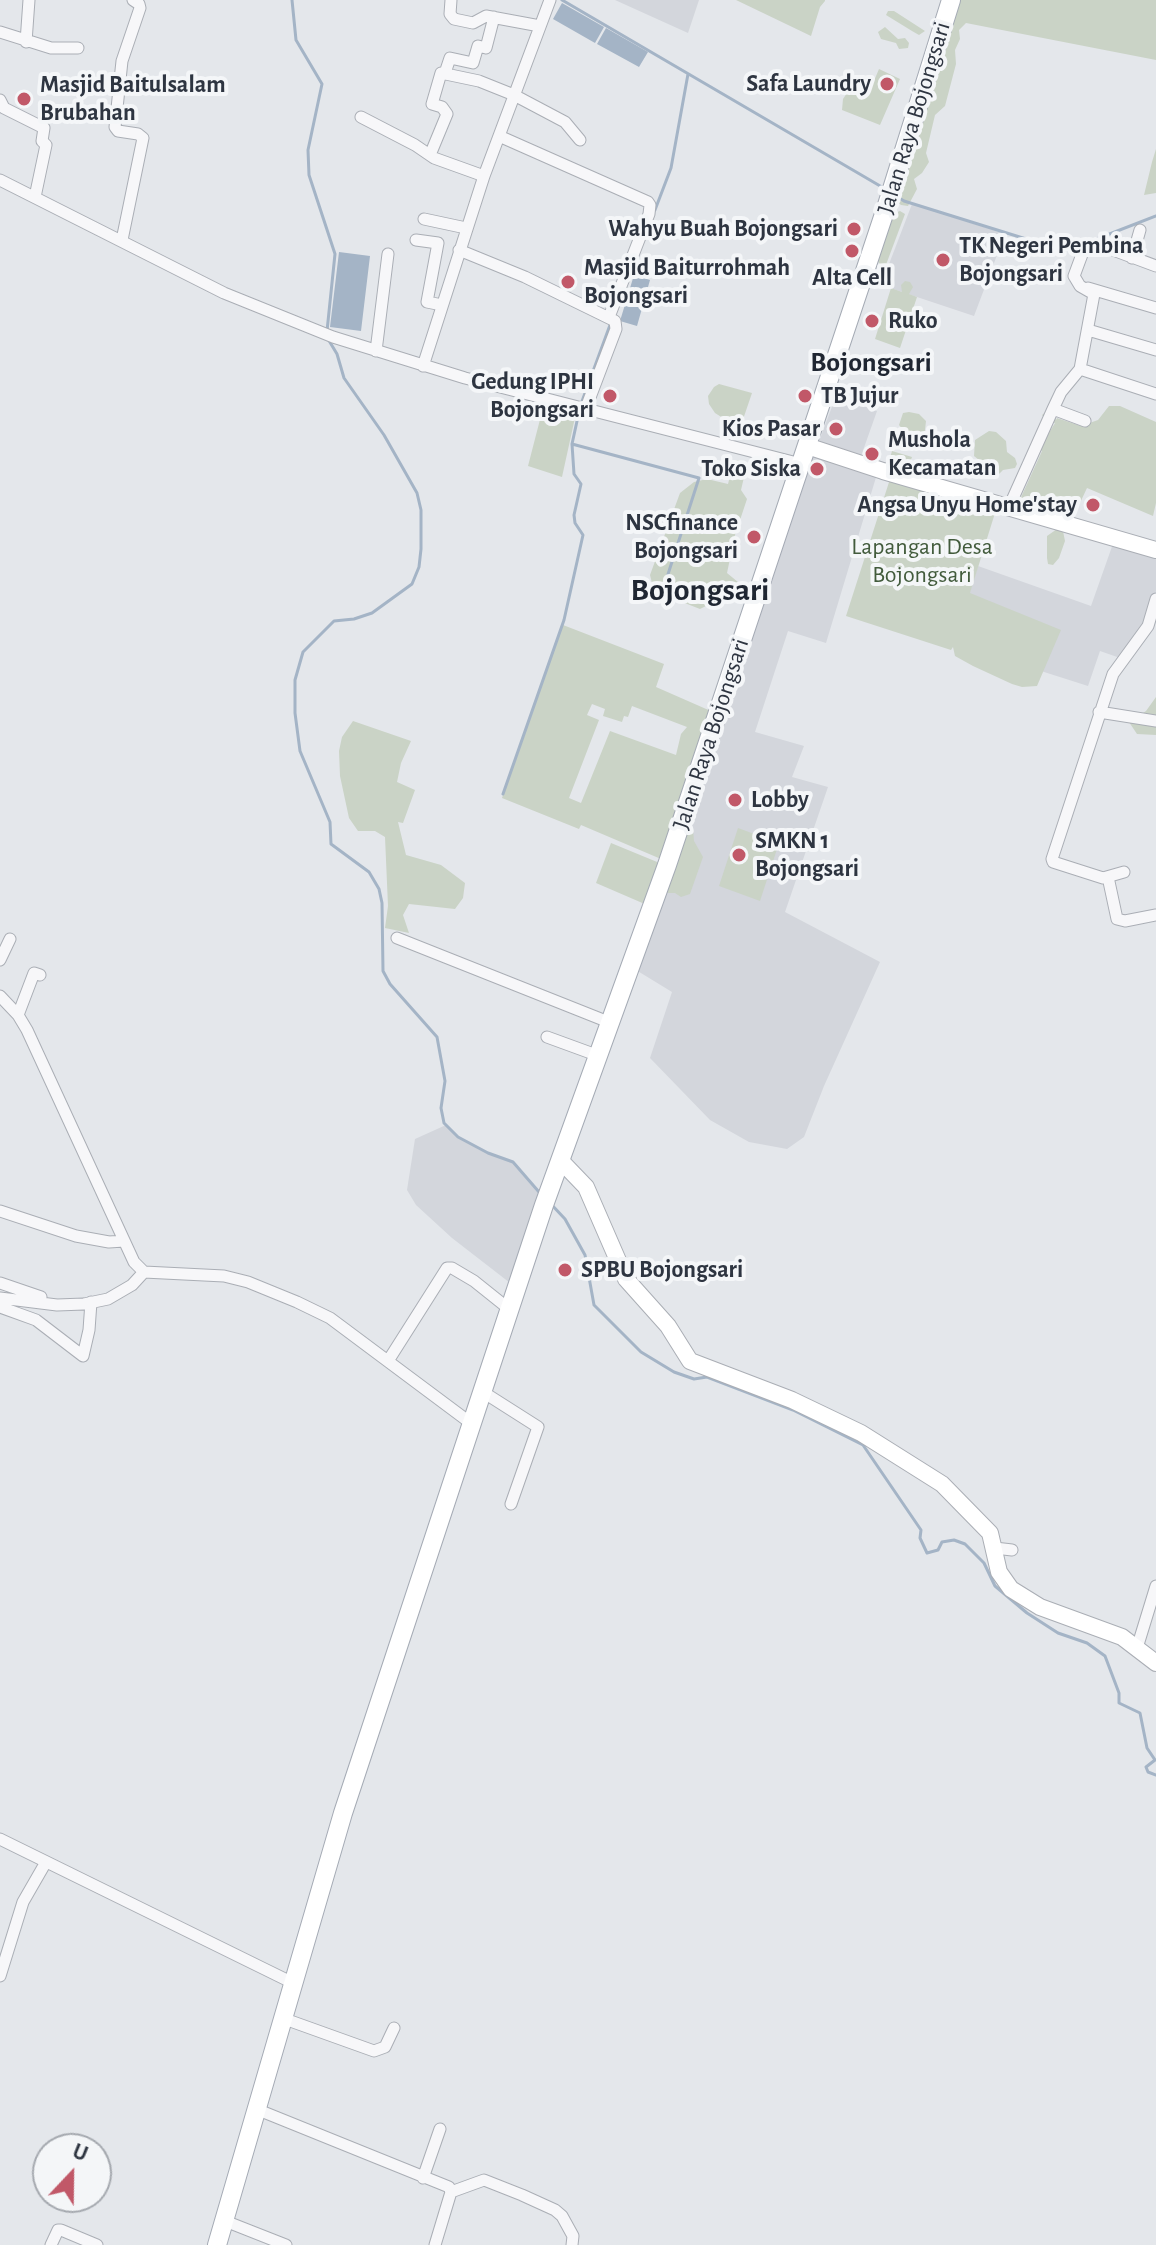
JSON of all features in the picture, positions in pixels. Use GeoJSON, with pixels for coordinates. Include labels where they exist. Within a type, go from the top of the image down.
{"type":"FeatureCollection","features":[{"type":"Feature","properties":{"kind":"main road","name":"Jalan Raya Bojongsari"},"geometry":{"type":"LineString","coordinates":[[217,2245],[343,1813],[546,1198],[611,1023],[804,455],[921,101],[951,0]]}},
{"type":"Feature","properties":{"kind":"street"},"geometry":{"type":"LineString","coordinates":[[26,42],[29,0]]}},
{"type":"Feature","properties":{"kind":"street"},"geometry":{"type":"LineString","coordinates":[[122,240],[143,138],[138,134],[118,131],[115,127],[122,61],[140,8],[133,0]]}},
{"type":"Feature","properties":{"kind":"street"},"geometry":{"type":"LineString","coordinates":[[451,0],[450,14],[454,19],[473,23],[486,16],[540,26]]}},
{"type":"Feature","properties":{"kind":"street"},"geometry":{"type":"LineString","coordinates":[[423,366],[484,176],[550,0]]}},
{"type":"Feature","properties":{"kind":"street"},"geometry":{"type":"LineString","coordinates":[[445,73],[450,58],[472,67],[478,46],[486,48],[494,17]]}},
{"type":"Feature","properties":{"kind":"street"},"geometry":{"type":"LineString","coordinates":[[0,32],[59,50],[78,48]]}},
{"type":"Feature","properties":{"kind":"street"},"geometry":{"type":"LineString","coordinates":[[430,155],[447,114],[442,107],[432,104],[439,74],[445,73],[479,81],[514,95],[565,122],[580,140]]}},
{"type":"Feature","properties":{"kind":"street"},"geometry":{"type":"LineString","coordinates":[[0,100],[4,108],[44,128],[42,141],[46,145],[35,197]]}},
{"type":"Feature","properties":{"kind":"street"},"geometry":{"type":"LineString","coordinates":[[361,117],[430,155],[484,176]]}},
{"type":"Feature","properties":{"kind":"street"},"geometry":{"type":"LineString","coordinates":[[499,136],[650,205],[612,319],[616,329],[582,407]]}},
{"type":"Feature","properties":{"kind":"street"},"geometry":{"type":"LineString","coordinates":[[0,180],[224,293],[329,336],[423,366],[582,407],[804,455],[1009,507],[1156,550]]}},
{"type":"Feature","properties":{"kind":"street"},"geometry":{"type":"LineString","coordinates":[[424,219],[466,228]]}},
{"type":"Feature","properties":{"kind":"street"},"geometry":{"type":"LineString","coordinates":[[1132,258],[1140,230]]}},
{"type":"Feature","properties":{"kind":"street"},"geometry":{"type":"LineString","coordinates":[[416,240],[438,243],[427,302],[442,305]]}},
{"type":"Feature","properties":{"kind":"street"},"geometry":{"type":"LineString","coordinates":[[1009,507],[1061,392],[1080,369],[1094,294],[1080,286],[1074,273],[1084,249],[1097,244],[1156,266]]}},
{"type":"Feature","properties":{"kind":"street"},"geometry":{"type":"LineString","coordinates":[[459,250],[525,277],[612,319]]}},
{"type":"Feature","properties":{"kind":"street"},"geometry":{"type":"LineString","coordinates":[[376,351],[388,254]]}},
{"type":"Feature","properties":{"kind":"street"},"geometry":{"type":"LineString","coordinates":[[1080,286],[1156,306]]}},
{"type":"Feature","properties":{"kind":"street"},"geometry":{"type":"LineString","coordinates":[[1088,330],[1156,350]]}},
{"type":"Feature","properties":{"kind":"street"},"geometry":{"type":"LineString","coordinates":[[1080,369],[1156,394]]}},
{"type":"Feature","properties":{"kind":"street"},"geometry":{"type":"LineString","coordinates":[[1053,409],[1085,421]]}},
{"type":"Feature","properties":{"kind":"street"},"geometry":{"type":"LineString","coordinates":[[1124,872],[1108,877],[1053,862],[1052,859],[1113,674],[1148,626],[1156,599]]}},
{"type":"Feature","properties":{"kind":"street"},"geometry":{"type":"LineString","coordinates":[[1099,712],[1156,721]]}},
{"type":"Feature","properties":{"kind":"street"},"geometry":{"type":"LineString","coordinates":[[1108,877],[1117,919],[1125,921],[1156,915]]}},
{"type":"Feature","properties":{"kind":"street"},"geometry":{"type":"LineString","coordinates":[[397,938],[611,1023]]}},
{"type":"Feature","properties":{"kind":"street"},"geometry":{"type":"LineString","coordinates":[[0,960],[10,939]]}},
{"type":"Feature","properties":{"kind":"street"},"geometry":{"type":"LineString","coordinates":[[18,1015],[34,973],[40,975]]}},
{"type":"Feature","properties":{"kind":"street"},"geometry":{"type":"LineString","coordinates":[[0,996],[18,1015],[134,1262],[144,1272],[151,1275],[187,1272],[248,1282],[330,1318],[472,1424]]}},
{"type":"Feature","properties":{"kind":"street"},"geometry":{"type":"LineString","coordinates":[[547,1037],[599,1056]]}},
{"type":"Feature","properties":{"kind":"street"},"geometry":{"type":"LineString","coordinates":[[561,1161],[586,1187],[626,1279],[668,1326],[690,1361],[792,1400],[861,1433],[949,1489],[1002,1549],[999,1572],[1011,1589],[1023,1598],[1106,1629],[1156,1663]]}},
{"type":"Feature","properties":{"kind":"street"},"geometry":{"type":"LineString","coordinates":[[0,1211],[76,1236],[109,1242],[124,1241]]}},
{"type":"Feature","properties":{"kind":"street"},"geometry":{"type":"LineString","coordinates":[[388,1361],[447,1268],[474,1281],[509,1309]]}},
{"type":"Feature","properties":{"kind":"street"},"geometry":{"type":"LineString","coordinates":[[0,1298],[57,1305],[108,1299],[132,1285],[144,1272]]}},
{"type":"Feature","properties":{"kind":"street"},"geometry":{"type":"LineString","coordinates":[[0,1283],[57,1305]]}},
{"type":"Feature","properties":{"kind":"street"},"geometry":{"type":"LineString","coordinates":[[0,1307],[36,1320],[83,1356],[91,1302]]}},
{"type":"Feature","properties":{"kind":"street"},"geometry":{"type":"LineString","coordinates":[[483,1392],[538,1427],[511,1504]]}},
{"type":"Feature","properties":{"kind":"street"},"geometry":{"type":"LineString","coordinates":[[1137,1648],[1156,1586]]}},
{"type":"Feature","properties":{"kind":"street"},"geometry":{"type":"LineString","coordinates":[[0,1839],[293,1983]]}},
{"type":"Feature","properties":{"kind":"street"},"geometry":{"type":"LineString","coordinates":[[0,1976],[23,1902],[46,1862]]}},
{"type":"Feature","properties":{"kind":"street"},"geometry":{"type":"LineString","coordinates":[[282,2018],[374,2051],[385,2047],[394,2028]]}},
{"type":"Feature","properties":{"kind":"street"},"geometry":{"type":"LineString","coordinates":[[256,2109],[449,2187],[451,2192],[435,2245]]}},
{"type":"Feature","properties":{"kind":"street"},"geometry":{"type":"LineString","coordinates":[[423,2178],[440,2129]]}},
{"type":"Feature","properties":{"kind":"street"},"geometry":{"type":"LineString","coordinates":[[451,2192],[484,2180],[522,2195],[562,2216],[573,2236],[572,2245]]}},
{"type":"Feature","properties":{"kind":"street"},"geometry":{"type":"LineString","coordinates":[[225,2221],[286,2245]]}},
{"type":"Feature","properties":{"kind":"street"},"geometry":{"type":"LineString","coordinates":[[51,2245],[58,2230],[97,2245]]}},
{"type":"Feature","properties":{"kind":"shaded area"},"geometry":{"type":"Polygon","coordinates":[[[615,0],[699,0],[688,33],[615,0]]]}},
{"type":"Feature","properties":{"kind":"shaded area","name":"TK Negeri Pembina Bojongsari"},"geometry":{"type":"Polygon","coordinates":[[[912,204],[1005,234],[974,316],[881,285],[912,204]]]}},
{"type":"Feature","properties":{"kind":"shaded area"},"geometry":{"type":"Polygon","coordinates":[[[836,396],[877,411],[860,459],[818,444],[836,396]]]}},
{"type":"Feature","properties":{"kind":"shaded area"},"geometry":{"type":"Polygon","coordinates":[[[813,455],[877,474],[826,643],[788,631],[755,732],[804,746],[792,777],[828,787],[785,912],[880,962],[804,1137],[787,1149],[749,1142],[710,1120],[650,1058],[672,992],[636,970],[813,455]]]}},
{"type":"Feature","properties":{"kind":"shaded area"},"geometry":{"type":"Polygon","coordinates":[[[1115,538],[1156,553],[1156,591],[1147,624],[1120,658],[1100,651],[1088,686],[1041,671],[965,608],[978,566],[1091,606],[1115,538]]]}},
{"type":"Feature","properties":{"kind":"shaded area"},"geometry":{"type":"Polygon","coordinates":[[[446,1125],[458,1137],[513,1162],[544,1196],[514,1286],[452,1238],[416,1205],[407,1190],[415,1139],[446,1125]]]}},
{"type":"Feature","properties":{"kind":"green space"},"geometry":{"type":"Polygon","coordinates":[[[736,0],[825,1],[820,7],[811,36],[736,0]]]}},
{"type":"Feature","properties":{"kind":"green space"},"geometry":{"type":"Polygon","coordinates":[[[955,0],[1156,0],[1156,60],[966,23],[959,30],[956,64],[945,106],[935,115],[926,153],[929,162],[914,179],[917,189],[908,206],[901,205],[893,198],[955,0]]]}},
{"type":"Feature","properties":{"kind":"green space"},"geometry":{"type":"Polygon","coordinates":[[[888,11],[894,11],[925,31],[919,35],[886,15],[888,11]]]}},
{"type":"Feature","properties":{"kind":"green space"},"geometry":{"type":"Polygon","coordinates":[[[885,27],[898,39],[905,38],[908,48],[899,49],[896,43],[881,39],[878,32],[885,27]]]}},
{"type":"Feature","properties":{"kind":"green space"},"geometry":{"type":"Polygon","coordinates":[[[879,69],[900,79],[880,125],[842,110],[847,93],[845,87],[852,86],[868,95],[879,69]]]}},
{"type":"Feature","properties":{"kind":"green space"},"geometry":{"type":"Polygon","coordinates":[[[1156,149],[1156,193],[1144,195],[1152,162],[1156,149]]]}},
{"type":"Feature","properties":{"kind":"green space"},"geometry":{"type":"Polygon","coordinates":[[[900,211],[905,214],[884,270],[877,260],[889,215],[900,211]]]}},
{"type":"Feature","properties":{"kind":"green space"},"geometry":{"type":"Polygon","coordinates":[[[905,281],[913,287],[909,294],[917,297],[900,348],[875,339],[891,288],[902,292],[901,285],[905,281]]]}},
{"type":"Feature","properties":{"kind":"green space"},"geometry":{"type":"Polygon","coordinates":[[[719,384],[752,393],[736,440],[725,432],[726,420],[715,413],[709,404],[708,396],[719,384]]]}},
{"type":"Feature","properties":{"kind":"green space"},"geometry":{"type":"Polygon","coordinates":[[[544,404],[576,413],[562,477],[528,466],[544,404]]]}},
{"type":"Feature","properties":{"kind":"green space"},"geometry":{"type":"Polygon","coordinates":[[[1109,406],[1120,406],[1156,422],[1156,503],[1153,516],[1087,488],[1079,505],[1067,507],[1062,519],[1018,504],[1042,451],[1039,449],[1055,423],[1047,422],[1042,415],[1048,410],[1056,420],[1081,426],[1098,420],[1109,406]]]}},
{"type":"Feature","properties":{"kind":"green space"},"geometry":{"type":"Polygon","coordinates":[[[903,413],[919,414],[926,421],[924,439],[917,439],[899,425],[903,413]]]}},
{"type":"Feature","properties":{"kind":"green space"},"geometry":{"type":"Polygon","coordinates":[[[989,431],[996,432],[1006,441],[1007,452],[1017,464],[1015,468],[1003,470],[998,475],[974,456],[975,440],[989,431]]]}},
{"type":"Feature","properties":{"kind":"green space"},"geometry":{"type":"Polygon","coordinates":[[[892,451],[912,457],[906,473],[887,468],[892,451]]]}},
{"type":"Feature","properties":{"kind":"green space"},"geometry":{"type":"Polygon","coordinates":[[[919,459],[940,465],[935,481],[914,476],[919,459]]]}},
{"type":"Feature","properties":{"kind":"green space"},"geometry":{"type":"Polygon","coordinates":[[[734,460],[742,460],[745,473],[741,490],[747,499],[727,573],[744,587],[739,596],[700,609],[654,591],[650,575],[680,493],[694,482],[707,479],[728,484],[734,460]]]}},
{"type":"Feature","properties":{"kind":"green space","name":"Lapangan Desa Bojongsari"},"geometry":{"type":"Polygon","coordinates":[[[890,479],[995,513],[970,593],[1061,630],[1037,686],[1012,684],[973,666],[955,656],[953,647],[951,650],[846,616],[890,479]]]}},
{"type":"Feature","properties":{"kind":"green space"},"geometry":{"type":"Polygon","coordinates":[[[1057,529],[1063,531],[1065,541],[1053,565],[1048,564],[1047,536],[1057,529]]]}},
{"type":"Feature","properties":{"kind":"green space"},"geometry":{"type":"Polygon","coordinates":[[[563,625],[664,664],[656,687],[713,712],[661,859],[581,825],[579,829],[502,798],[563,625]],[[592,704],[587,715],[599,720],[569,798],[581,803],[610,731],[676,755],[681,734],[687,727],[632,706],[628,717],[624,716],[622,722],[603,716],[605,709],[592,704]]]}},
{"type":"Feature","properties":{"kind":"green space"},"geometry":{"type":"Polygon","coordinates":[[[1156,697],[1156,735],[1137,734],[1129,722],[1146,711],[1156,697]]]}},
{"type":"Feature","properties":{"kind":"green space"},"geometry":{"type":"Polygon","coordinates":[[[353,721],[411,741],[397,782],[415,790],[403,823],[398,822],[406,855],[441,865],[465,883],[463,898],[455,909],[409,904],[403,915],[409,933],[385,928],[388,906],[385,837],[375,831],[358,831],[349,818],[340,776],[339,751],[342,737],[353,721]]]}},
{"type":"Feature","properties":{"kind":"green space"},"geometry":{"type":"Polygon","coordinates":[[[687,819],[703,857],[690,894],[681,897],[675,893],[664,893],[687,819]]]}},
{"type":"Feature","properties":{"kind":"green space"},"geometry":{"type":"Polygon","coordinates":[[[738,828],[779,843],[760,901],[719,886],[738,828]]]}},
{"type":"Feature","properties":{"kind":"green space"},"geometry":{"type":"Polygon","coordinates":[[[611,843],[662,864],[647,905],[596,883],[611,843]]]}},
{"type":"Feature","properties":{"kind":"water"},"geometry":{"type":"Polygon","coordinates":[[[562,3],[604,27],[595,43],[553,19],[562,3]]]}},
{"type":"Feature","properties":{"kind":"water"},"geometry":{"type":"Polygon","coordinates":[[[606,28],[648,52],[639,67],[597,44],[606,28]]]}},
{"type":"Feature","properties":{"kind":"water"},"geometry":{"type":"Polygon","coordinates":[[[339,252],[370,256],[361,331],[330,327],[339,252]]]}},
{"type":"Feature","properties":{"kind":"water"},"geometry":{"type":"Polygon","coordinates":[[[634,275],[650,280],[637,326],[620,321],[634,275]]]}},
{"type":"Feature","properties":{"kind":"waterway"},"geometry":{"type":"LineString","coordinates":[[292,0],[296,40],[322,84],[308,150],[309,175],[335,254],[327,331]]}},
{"type":"Feature","properties":{"kind":"waterway"},"geometry":{"type":"LineString","coordinates":[[562,0],[887,190]]}},
{"type":"Feature","properties":{"kind":"waterway"},"geometry":{"type":"LineString","coordinates":[[655,210],[671,168],[688,74]]}},
{"type":"Feature","properties":{"kind":"waterway"},"geometry":{"type":"LineString","coordinates":[[896,196],[1055,248],[1068,250],[1080,247]]}},
{"type":"Feature","properties":{"kind":"waterway"},"geometry":{"type":"LineString","coordinates":[[1094,240],[1156,216]]}},
{"type":"Feature","properties":{"kind":"waterway"},"geometry":{"type":"LineString","coordinates":[[581,404],[610,325]]}},
{"type":"Feature","properties":{"kind":"waterway"},"geometry":{"type":"LineString","coordinates":[[328,339],[337,354],[344,378],[384,435],[417,493],[421,510],[421,549],[419,567],[412,584],[372,613],[334,621],[303,652],[295,680],[300,751],[330,822],[331,844],[369,872],[379,889],[383,971],[390,984],[437,1037],[445,1081],[441,1108],[444,1123],[458,1137],[513,1162],[539,1192]]}},
{"type":"Feature","properties":{"kind":"waterway"},"geometry":{"type":"LineString","coordinates":[[503,794],[564,620],[583,535],[574,515],[581,484],[574,474],[572,444],[579,412]]}},
{"type":"Feature","properties":{"kind":"waterway"},"geometry":{"type":"LineString","coordinates":[[572,444],[699,478],[660,599]]}},
{"type":"Feature","properties":{"kind":"waterway"},"geometry":{"type":"LineString","coordinates":[[550,1203],[565,1219],[585,1255],[594,1305],[641,1352],[674,1372],[694,1379],[707,1377],[793,1410],[863,1445],[921,1530],[920,1538],[927,1553],[938,1550],[942,1542],[954,1540],[965,1544],[984,1563],[995,1586],[1027,1613],[1058,1633],[1087,1643],[1105,1656],[1119,1693],[1119,1703],[1140,1713],[1147,1748],[1155,1760],[1146,1767],[1148,1772],[1156,1775]]}},
{"type":"Feature","properties":{"kind":"place","name":"Safa Laundry"},"geometry":{"type":"Point","coordinates":[887,84]}},
{"type":"Feature","properties":{"kind":"place","name":"Masjid Baitulsalam Brubahan"},"geometry":{"type":"Point","coordinates":[24,99]}},
{"type":"Feature","properties":{"kind":"place","name":"Wahyu Buah Bojongsari"},"geometry":{"type":"Point","coordinates":[854,229]}},
{"type":"Feature","properties":{"kind":"place","name":"Alta Cell"},"geometry":{"type":"Point","coordinates":[852,251]}},
{"type":"Feature","properties":{"kind":"place","name":"TK Negeri Pembina Bojongsari"},"geometry":{"type":"Point","coordinates":[943,260]}},
{"type":"Feature","properties":{"kind":"place","name":"Masjid Baiturrohmah Bojongsari"},"geometry":{"type":"Point","coordinates":[568,282]}},
{"type":"Feature","properties":{"kind":"place","name":"Ruko"},"geometry":{"type":"Point","coordinates":[872,321]}},
{"type":"Feature","properties":{"kind":"place","name":"Gedung IPHI Bojongsari"},"geometry":{"type":"Point","coordinates":[610,396]}},
{"type":"Feature","properties":{"kind":"place","name":"TB Jujur"},"geometry":{"type":"Point","coordinates":[805,396]}},
{"type":"Feature","properties":{"kind":"place","name":"Kios Pasar"},"geometry":{"type":"Point","coordinates":[836,429]}},
{"type":"Feature","properties":{"kind":"place","name":"Mushola Kecamatan"},"geometry":{"type":"Point","coordinates":[872,454]}},
{"type":"Feature","properties":{"kind":"place","name":"Toko Siska"},"geometry":{"type":"Point","coordinates":[817,469]}},
{"type":"Feature","properties":{"kind":"place","name":"Angsa Unyu Home'stay"},"geometry":{"type":"Point","coordinates":[1093,505]}},
{"type":"Feature","properties":{"kind":"place","name":"NSCfinance Bojongsari"},"geometry":{"type":"Point","coordinates":[754,537]}},
{"type":"Feature","properties":{"kind":"place","name":"Lobby"},"geometry":{"type":"Point","coordinates":[735,800]}},
{"type":"Feature","properties":{"kind":"place","name":"SMKN 1 Bojongsari"},"geometry":{"type":"Point","coordinates":[739,855]}},
{"type":"Feature","properties":{"kind":"place","name":"SPBU Bojongsari"},"geometry":{"type":"Point","coordinates":[565,1270]}},
{"type":"Feature","properties":{"kind":"district","name":"Bojongsari"},"geometry":{"type":"Point","coordinates":[871,363]}},
{"type":"Feature","properties":{"kind":"district","name":"Bojongsari"},"geometry":{"type":"Point","coordinates":[700,590]}}]}
